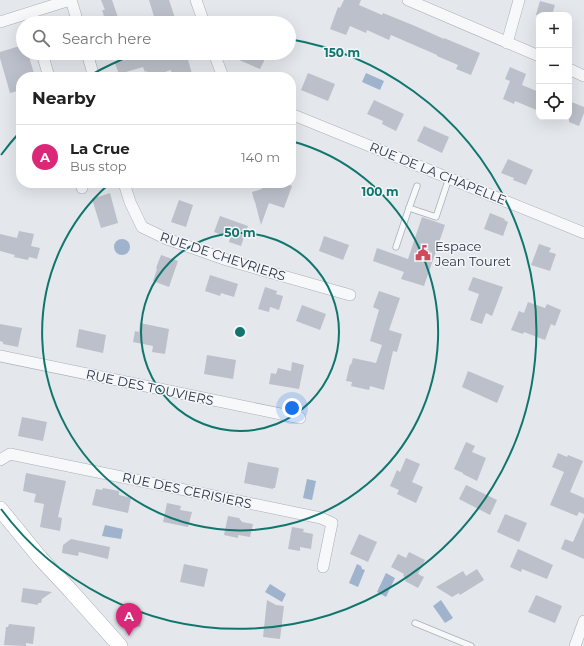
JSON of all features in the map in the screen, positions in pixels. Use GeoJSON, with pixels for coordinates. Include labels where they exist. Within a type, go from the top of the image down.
{"type":"FeatureCollection","features":[{"type":"Feature","properties":{"kind":"main road"},"geometry":{"type":"LineString","coordinates":[[2,516],[120,646]]}},
{"type":"Feature","properties":{"kind":"street"},"geometry":{"type":"LineString","coordinates":[[36,16],[71,0],[76,16]]}},
{"type":"Feature","properties":{"kind":"street"},"geometry":{"type":"LineString","coordinates":[[196,0],[202,16]]}},
{"type":"Feature","properties":{"kind":"street"},"geometry":{"type":"LineString","coordinates":[[408,0],[536,55]]}},
{"type":"Feature","properties":{"kind":"street"},"geometry":{"type":"LineString","coordinates":[[507,43],[519,0]]}},
{"type":"Feature","properties":{"kind":"street"},"geometry":{"type":"LineString","coordinates":[[0,22],[16,20]]}},
{"type":"Feature","properties":{"kind":"street"},"geometry":{"type":"LineString","coordinates":[[44,60],[48,72]]}},
{"type":"Feature","properties":{"kind":"street"},"geometry":{"type":"LineString","coordinates":[[89,60],[93,72]]}},
{"type":"Feature","properties":{"kind":"street"},"geometry":{"type":"LineString","coordinates":[[217,60],[221,72]]}},
{"type":"Feature","properties":{"kind":"street"},"geometry":{"type":"LineString","coordinates":[[572,71],[584,76]]}},
{"type":"Feature","properties":{"kind":"street","name":"RUE DE LA CHAPELLE"},"geometry":{"type":"LineString","coordinates":[[296,116],[584,233]]}},
{"type":"Feature","properties":{"kind":"street","name":"RUE DE CHEVRIERS"},"geometry":{"type":"LineString","coordinates":[[126,188],[130,202],[142,226],[167,239],[227,260],[350,295]]}},
{"type":"Feature","properties":{"kind":"street","name":"RUE DES TOUVIERS"},"geometry":{"type":"LineString","coordinates":[[0,356],[300,418]]}},
{"type":"Feature","properties":{"kind":"street","name":"RUE DES CERISIERS"},"geometry":{"type":"LineString","coordinates":[[0,460],[10,454],[321,518],[332,523],[323,567]]}},
{"type":"Feature","properties":{"kind":"street"},"geometry":{"type":"LineString","coordinates":[[575,646],[584,621]]}},
{"type":"Feature","properties":{"kind":"lane"},"geometry":{"type":"LineString","coordinates":[[409,208],[436,217],[449,178]]}},
{"type":"Feature","properties":{"kind":"lane"},"geometry":{"type":"LineString","coordinates":[[396,247],[417,186]]}},
{"type":"Feature","properties":{"kind":"lane"},"geometry":{"type":"LineString","coordinates":[[415,623],[471,646]]}},
{"type":"Feature","properties":{"kind":"water"},"geometry":{"type":"Polygon","coordinates":[[[366,73],[384,81],[380,90],[362,82],[366,73]]]}},
{"type":"Feature","properties":{"kind":"water"},"geometry":{"type":"Polygon","coordinates":[[[119,239],[125,239],[130,244],[128,253],[125,255],[119,255],[114,250],[114,244],[119,239]]]}},
{"type":"Feature","properties":{"kind":"water"},"geometry":{"type":"Polygon","coordinates":[[[307,479],[316,481],[312,500],[303,498],[307,479]]]}},
{"type":"Feature","properties":{"kind":"water"},"geometry":{"type":"Polygon","coordinates":[[[105,525],[123,529],[121,539],[102,536],[105,525]]]}},
{"type":"Feature","properties":{"kind":"water"},"geometry":{"type":"Polygon","coordinates":[[[357,564],[365,570],[358,587],[349,583],[357,564]]]}},
{"type":"Feature","properties":{"kind":"water"},"geometry":{"type":"Polygon","coordinates":[[[386,573],[395,578],[386,597],[377,592],[386,573]]]}},
{"type":"Feature","properties":{"kind":"water"},"geometry":{"type":"Polygon","coordinates":[[[270,584],[286,594],[282,602],[265,592],[270,584]]]}},
{"type":"Feature","properties":{"kind":"water"},"geometry":{"type":"Polygon","coordinates":[[[441,600],[453,618],[445,623],[433,606],[441,600]]]}},
{"type":"Feature","properties":{"kind":"building"},"geometry":{"type":"Polygon","coordinates":[[[101,0],[112,0],[118,16],[104,16],[102,10],[105,10],[101,0]]]}},
{"type":"Feature","properties":{"kind":"building"},"geometry":{"type":"Polygon","coordinates":[[[149,0],[169,0],[174,16],[154,16],[149,0]]]}},
{"type":"Feature","properties":{"kind":"building"},"geometry":{"type":"Polygon","coordinates":[[[344,0],[361,0],[359,5],[382,15],[383,13],[480,53],[471,75],[456,69],[458,65],[391,35],[389,40],[367,30],[366,33],[350,26],[346,35],[330,29],[338,7],[340,8],[344,0]]]}},
{"type":"Feature","properties":{"kind":"building"},"geometry":{"type":"Polygon","coordinates":[[[540,1],[555,5],[553,12],[537,12],[540,1]]]}},
{"type":"Feature","properties":{"kind":"building"},"geometry":{"type":"Polygon","coordinates":[[[16,47],[16,60],[30,60],[34,72],[16,72],[16,91],[10,93],[0,58],[0,52],[16,47]]]}},
{"type":"Feature","properties":{"kind":"building"},"geometry":{"type":"Polygon","coordinates":[[[125,60],[188,60],[192,72],[171,72],[171,70],[165,72],[145,72],[143,67],[126,72],[118,72],[115,63],[125,60]]]}},
{"type":"Feature","properties":{"kind":"building"},"geometry":{"type":"Polygon","coordinates":[[[239,60],[264,60],[260,69],[239,60]]]}},
{"type":"Feature","properties":{"kind":"building"},"geometry":{"type":"Polygon","coordinates":[[[510,67],[526,74],[522,85],[536,91],[536,110],[515,101],[514,104],[503,99],[510,81],[505,79],[510,67]]]}},
{"type":"Feature","properties":{"kind":"building"},"geometry":{"type":"Polygon","coordinates":[[[308,73],[335,84],[328,101],[301,90],[308,73]]]}},
{"type":"Feature","properties":{"kind":"building"},"geometry":{"type":"Polygon","coordinates":[[[374,100],[404,114],[396,131],[382,124],[383,121],[367,114],[374,100]]]}},
{"type":"Feature","properties":{"kind":"building"},"geometry":{"type":"Polygon","coordinates":[[[572,102],[584,107],[584,113],[579,126],[569,122],[569,120],[572,120],[572,102]]]}},
{"type":"Feature","properties":{"kind":"building"},"geometry":{"type":"Polygon","coordinates":[[[424,126],[449,137],[442,153],[417,141],[424,126]]]}},
{"type":"Feature","properties":{"kind":"building"},"geometry":{"type":"Polygon","coordinates":[[[508,159],[533,170],[526,185],[501,173],[508,159]]]}},
{"type":"Feature","properties":{"kind":"building"},"geometry":{"type":"Polygon","coordinates":[[[291,188],[284,208],[269,203],[261,225],[252,192],[262,189],[291,188]]]}},
{"type":"Feature","properties":{"kind":"building"},"geometry":{"type":"Polygon","coordinates":[[[110,193],[118,223],[101,228],[92,199],[110,193]]]}},
{"type":"Feature","properties":{"kind":"building"},"geometry":{"type":"Polygon","coordinates":[[[179,200],[193,205],[186,227],[171,222],[179,200]]]}},
{"type":"Feature","properties":{"kind":"building"},"geometry":{"type":"Polygon","coordinates":[[[490,213],[505,219],[504,220],[508,222],[503,236],[484,229],[490,213]]]}},
{"type":"Feature","properties":{"kind":"building"},"geometry":{"type":"Polygon","coordinates":[[[220,216],[248,226],[241,246],[229,242],[230,238],[214,232],[220,216]]]}},
{"type":"Feature","properties":{"kind":"building","name":"Espace Jean Touret"},"geometry":{"type":"Polygon","coordinates":[[[422,217],[445,225],[424,286],[401,279],[404,272],[373,261],[377,248],[408,259],[422,217]]]}},
{"type":"Feature","properties":{"kind":"building"},"geometry":{"type":"Polygon","coordinates":[[[19,231],[34,234],[31,246],[40,248],[37,259],[29,257],[28,260],[14,257],[15,255],[0,251],[0,234],[17,238],[19,231]]]}},
{"type":"Feature","properties":{"kind":"building"},"geometry":{"type":"Polygon","coordinates":[[[324,236],[349,245],[343,260],[319,251],[324,236]]]}},
{"type":"Feature","properties":{"kind":"building"},"geometry":{"type":"Polygon","coordinates":[[[539,244],[551,248],[549,252],[556,254],[550,271],[531,265],[539,244]]]}},
{"type":"Feature","properties":{"kind":"building"},"geometry":{"type":"Polygon","coordinates":[[[161,255],[178,261],[169,287],[153,281],[161,255]]]}},
{"type":"Feature","properties":{"kind":"building"},"geometry":{"type":"Polygon","coordinates":[[[210,275],[238,284],[234,297],[221,293],[220,296],[205,291],[210,275]]]}},
{"type":"Feature","properties":{"kind":"building"},"geometry":{"type":"Polygon","coordinates":[[[473,277],[503,287],[492,316],[486,313],[482,324],[470,320],[479,294],[468,290],[473,277]]]}},
{"type":"Feature","properties":{"kind":"building"},"geometry":{"type":"Polygon","coordinates":[[[265,287],[277,291],[276,294],[283,296],[279,310],[270,307],[269,312],[258,309],[265,287]]]}},
{"type":"Feature","properties":{"kind":"building"},"geometry":{"type":"Polygon","coordinates":[[[379,291],[400,298],[389,330],[402,334],[397,352],[393,351],[384,390],[370,386],[369,390],[351,386],[352,382],[346,381],[353,358],[376,363],[382,345],[370,341],[379,310],[373,307],[379,291]]]}},
{"type":"Feature","properties":{"kind":"building"},"geometry":{"type":"Polygon","coordinates":[[[528,302],[545,308],[547,304],[561,310],[555,326],[551,324],[545,340],[524,332],[523,334],[511,330],[519,311],[524,313],[528,302]]]}},
{"type":"Feature","properties":{"kind":"building"},"geometry":{"type":"Polygon","coordinates":[[[302,305],[326,314],[320,330],[296,321],[302,305]]]}},
{"type":"Feature","properties":{"kind":"building"},"geometry":{"type":"Polygon","coordinates":[[[140,323],[169,329],[165,354],[152,352],[153,346],[133,342],[135,331],[139,332],[140,323]]]}},
{"type":"Feature","properties":{"kind":"building"},"geometry":{"type":"Polygon","coordinates":[[[0,324],[22,328],[18,347],[3,344],[3,342],[0,341],[0,324]]]}},
{"type":"Feature","properties":{"kind":"building"},"geometry":{"type":"Polygon","coordinates":[[[79,329],[106,335],[103,353],[76,347],[79,329]]]}},
{"type":"Feature","properties":{"kind":"building"},"geometry":{"type":"Polygon","coordinates":[[[207,355],[236,360],[233,379],[204,374],[207,355]]]}},
{"type":"Feature","properties":{"kind":"building"},"geometry":{"type":"Polygon","coordinates":[[[292,362],[304,365],[299,389],[269,384],[271,373],[276,374],[278,368],[291,371],[292,362]]]}},
{"type":"Feature","properties":{"kind":"building"},"geometry":{"type":"Polygon","coordinates":[[[468,371],[504,386],[497,403],[462,387],[468,371]]]}},
{"type":"Feature","properties":{"kind":"building"},"geometry":{"type":"Polygon","coordinates":[[[22,417],[47,422],[43,441],[18,436],[22,417]]]}},
{"type":"Feature","properties":{"kind":"building"},"geometry":{"type":"Polygon","coordinates":[[[466,442],[475,446],[472,452],[486,458],[477,481],[454,469],[466,442]]]}},
{"type":"Feature","properties":{"kind":"building"},"geometry":{"type":"Polygon","coordinates":[[[558,453],[583,461],[570,492],[584,498],[584,514],[579,512],[577,516],[550,505],[564,472],[552,467],[558,453]]]}},
{"type":"Feature","properties":{"kind":"building"},"geometry":{"type":"Polygon","coordinates":[[[406,458],[420,464],[412,482],[423,487],[416,503],[397,494],[399,490],[390,486],[397,470],[400,472],[406,458]]]}},
{"type":"Feature","properties":{"kind":"building"},"geometry":{"type":"Polygon","coordinates":[[[248,462],[279,468],[275,488],[273,489],[244,483],[248,462]]]}},
{"type":"Feature","properties":{"kind":"building"},"geometry":{"type":"Polygon","coordinates":[[[26,473],[66,481],[58,517],[62,518],[60,531],[40,527],[44,504],[34,502],[36,494],[23,491],[26,473]]]}},
{"type":"Feature","properties":{"kind":"building"},"geometry":{"type":"Polygon","coordinates":[[[466,485],[497,500],[490,515],[459,499],[466,485]]]}},
{"type":"Feature","properties":{"kind":"building"},"geometry":{"type":"Polygon","coordinates":[[[103,488],[119,491],[119,495],[131,498],[128,513],[92,505],[96,489],[102,490],[103,488]]]}},
{"type":"Feature","properties":{"kind":"building"},"geometry":{"type":"Polygon","coordinates":[[[167,503],[181,506],[180,510],[192,512],[188,527],[163,522],[167,503]]]}},
{"type":"Feature","properties":{"kind":"building"},"geometry":{"type":"Polygon","coordinates":[[[505,514],[527,523],[519,542],[497,532],[505,514]]]}},
{"type":"Feature","properties":{"kind":"building"},"geometry":{"type":"Polygon","coordinates":[[[228,516],[239,518],[242,522],[253,524],[250,537],[238,535],[238,538],[224,535],[228,516]]]}},
{"type":"Feature","properties":{"kind":"building"},"geometry":{"type":"Polygon","coordinates":[[[584,517],[584,559],[561,549],[565,539],[573,542],[584,517]]]}},
{"type":"Feature","properties":{"kind":"building"},"geometry":{"type":"Polygon","coordinates":[[[292,527],[304,529],[303,532],[313,534],[311,549],[300,547],[300,551],[288,549],[292,527]]]}},
{"type":"Feature","properties":{"kind":"building"},"geometry":{"type":"Polygon","coordinates":[[[359,534],[377,542],[368,562],[350,554],[359,534]]]}},
{"type":"Feature","properties":{"kind":"building"},"geometry":{"type":"Polygon","coordinates":[[[71,539],[110,547],[108,559],[79,552],[78,556],[62,553],[63,545],[71,539]]]}},
{"type":"Feature","properties":{"kind":"building"},"geometry":{"type":"Polygon","coordinates":[[[518,549],[553,565],[547,579],[522,569],[521,572],[510,567],[518,549]]]}},
{"type":"Feature","properties":{"kind":"building"},"geometry":{"type":"Polygon","coordinates":[[[409,552],[425,560],[418,574],[424,577],[418,588],[405,581],[406,578],[403,576],[404,574],[391,567],[398,554],[406,558],[409,552]]]}},
{"type":"Feature","properties":{"kind":"building"},"geometry":{"type":"Polygon","coordinates":[[[184,564],[208,569],[204,587],[180,582],[184,564]]]}},
{"type":"Feature","properties":{"kind":"building"},"geometry":{"type":"Polygon","coordinates":[[[477,569],[484,580],[460,595],[459,593],[452,597],[436,587],[463,571],[466,576],[477,569]]]}},
{"type":"Feature","properties":{"kind":"building"},"geometry":{"type":"Polygon","coordinates":[[[23,588],[52,592],[42,599],[41,603],[38,603],[38,605],[21,602],[23,588]]]}},
{"type":"Feature","properties":{"kind":"building"},"geometry":{"type":"Polygon","coordinates":[[[536,595],[562,606],[555,623],[528,612],[536,595]]]}},
{"type":"Feature","properties":{"kind":"building"},"geometry":{"type":"Polygon","coordinates":[[[267,600],[276,605],[284,606],[280,639],[263,637],[267,600]]]}},
{"type":"Feature","properties":{"kind":"building"},"geometry":{"type":"Polygon","coordinates":[[[128,609],[143,611],[140,627],[126,624],[128,609]]]}},
{"type":"Feature","properties":{"kind":"building"},"geometry":{"type":"Polygon","coordinates":[[[9,624],[35,627],[33,644],[26,643],[26,646],[4,645],[6,627],[8,627],[9,624]]]}},
{"type":"Feature","properties":{"kind":"place","name":"Espace Jean Touret"},"geometry":{"type":"Point","coordinates":[423,253]}},
{"type":"Feature","properties":{"kind":"place","name":"La Crue"},"geometry":{"type":"Point","coordinates":[129,636]}}]}
